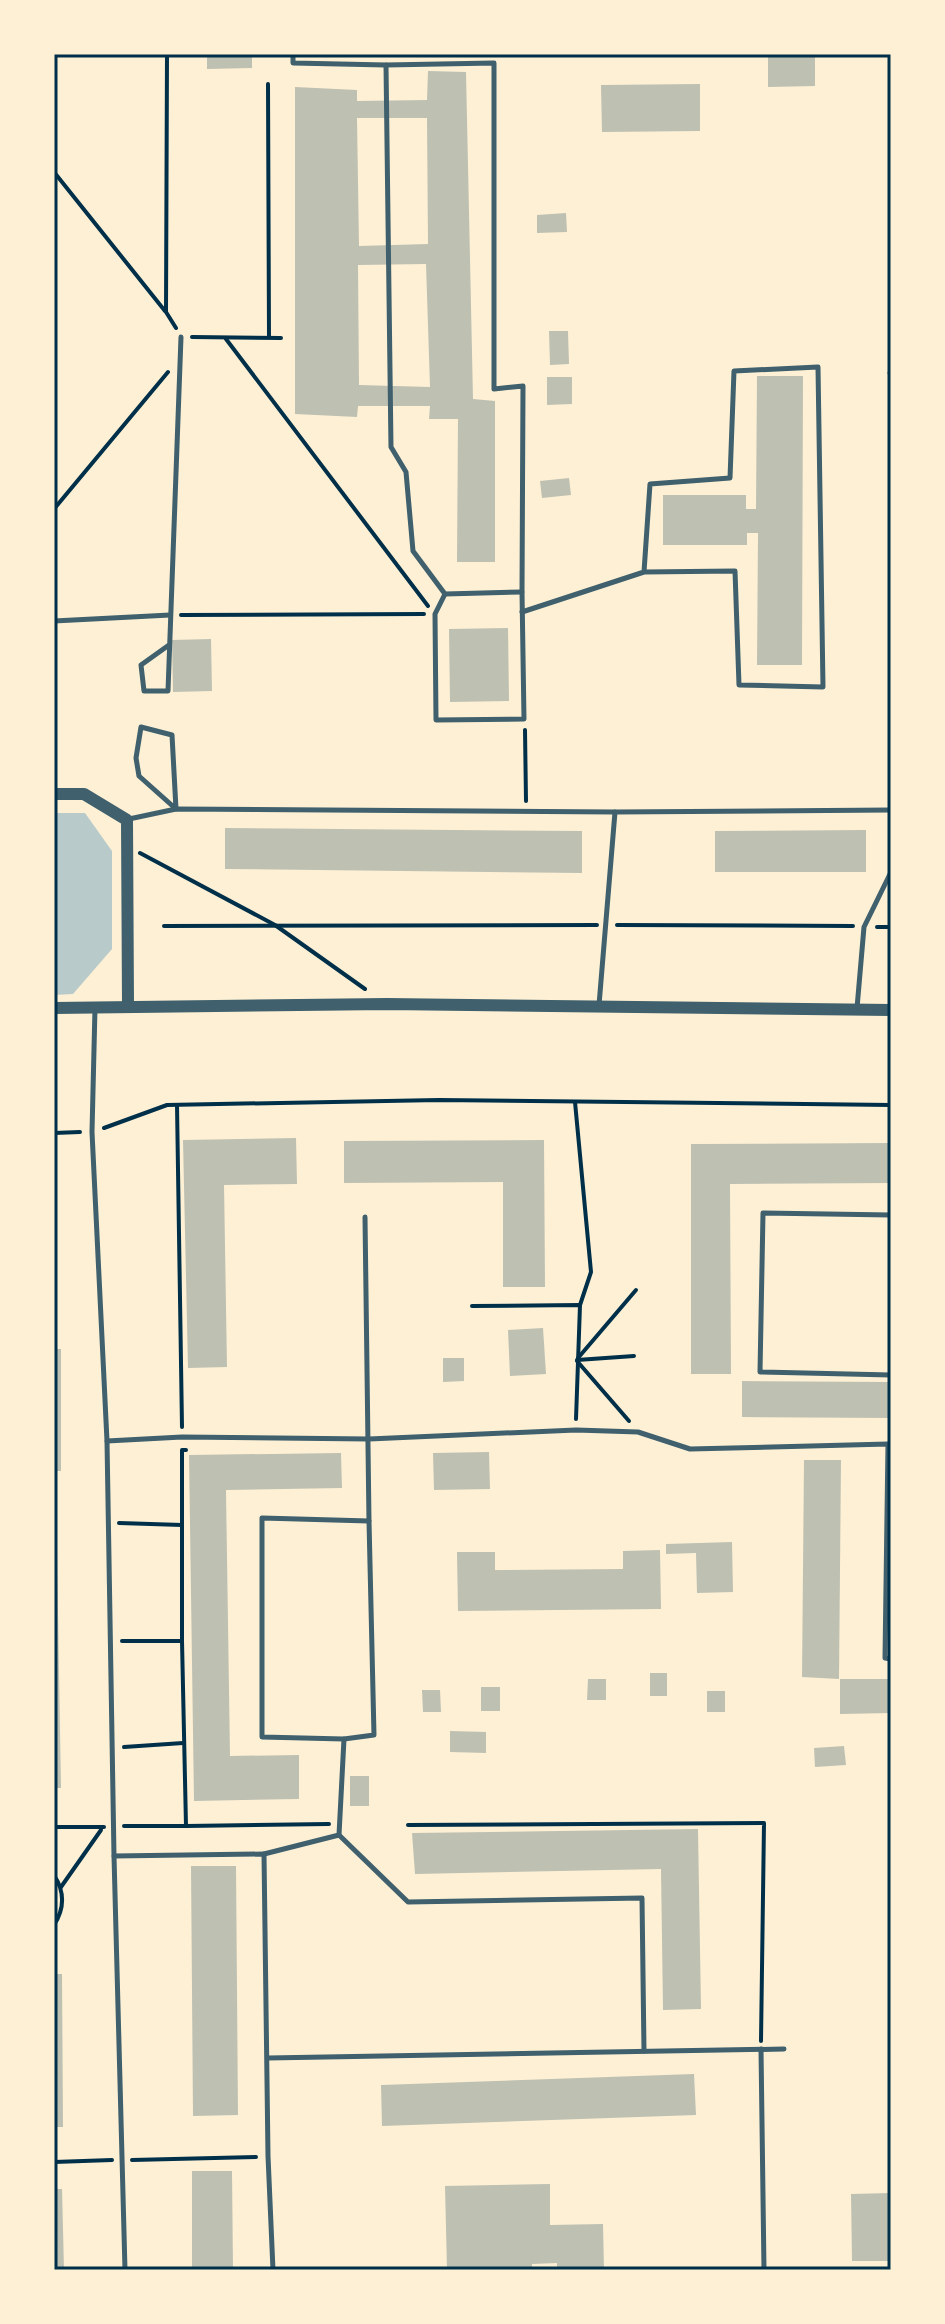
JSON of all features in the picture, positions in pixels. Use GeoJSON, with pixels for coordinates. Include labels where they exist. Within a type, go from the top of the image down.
{"type":"FeatureCollection","features":[{"type":"Feature","properties":{"kind":"street"},"geometry":{"type":"LineString","coordinates":[[54,794],[84,794],[127,820],[128,1006]]}},
{"type":"Feature","properties":{"kind":"street"},"geometry":{"type":"LineString","coordinates":[[54,1008],[387,1004],[891,1010]]}},
{"type":"Feature","properties":{"kind":"lane"},"geometry":{"type":"LineString","coordinates":[[293,54],[293,63],[494,63],[494,389],[523,386],[524,719],[436,720],[435,614],[445,594]]}},
{"type":"Feature","properties":{"kind":"lane"},"geometry":{"type":"LineString","coordinates":[[386,65],[391,447],[406,472],[413,551],[445,594]]}},
{"type":"Feature","properties":{"kind":"lane"},"geometry":{"type":"LineString","coordinates":[[169,645],[141,665],[144,691],[168,691],[181,337]]}},
{"type":"Feature","properties":{"kind":"lane"},"geometry":{"type":"LineString","coordinates":[[522,612],[644,572],[735,571],[739,685],[823,687],[818,367],[734,371],[730,478],[650,484],[644,572]]}},
{"type":"Feature","properties":{"kind":"lane"},"geometry":{"type":"LineString","coordinates":[[445,594],[522,592]]}},
{"type":"Feature","properties":{"kind":"lane"},"geometry":{"type":"LineString","coordinates":[[54,621],[170,615]]}},
{"type":"Feature","properties":{"kind":"lane"},"geometry":{"type":"LineString","coordinates":[[141,727],[172,735],[176,809],[139,776],[136,758],[141,727]]}},
{"type":"Feature","properties":{"kind":"lane"},"geometry":{"type":"LineString","coordinates":[[127,820],[176,809],[891,810]]}},
{"type":"Feature","properties":{"kind":"lane"},"geometry":{"type":"LineString","coordinates":[[599,1005],[615,812]]}},
{"type":"Feature","properties":{"kind":"lane"},"geometry":{"type":"LineString","coordinates":[[856,1009],[864,927],[891,872]]}},
{"type":"Feature","properties":{"kind":"lane"},"geometry":{"type":"LineString","coordinates":[[95,1007],[92,1132],[107,1441],[125,2270]]}},
{"type":"Feature","properties":{"kind":"lane"},"geometry":{"type":"LineString","coordinates":[[891,1215],[763,1213],[760,1372],[891,1375]]}},
{"type":"Feature","properties":{"kind":"lane"},"geometry":{"type":"LineString","coordinates":[[365,1217],[374,1735],[344,1739],[262,1737],[262,1518],[369,1521]]}},
{"type":"Feature","properties":{"kind":"lane"},"geometry":{"type":"LineString","coordinates":[[107,1441],[182,1437],[369,1439],[576,1430],[638,1432],[690,1449],[888,1444],[885,1658],[891,1659]]}},
{"type":"Feature","properties":{"kind":"lane"},"geometry":{"type":"LineString","coordinates":[[344,1739],[339,1835],[408,1902],[642,1898],[644,2051]]}},
{"type":"Feature","properties":{"kind":"lane"},"geometry":{"type":"LineString","coordinates":[[114,1856],[264,1854],[339,1835]]}},
{"type":"Feature","properties":{"kind":"lane"},"geometry":{"type":"LineString","coordinates":[[264,1854],[268,2156],[273,2270]]}},
{"type":"Feature","properties":{"kind":"lane"},"geometry":{"type":"LineString","coordinates":[[761,2049],[764,2270]]}},
{"type":"Feature","properties":{"kind":"lane"},"geometry":{"type":"LineString","coordinates":[[268,2058],[784,2049]]}},
{"type":"Feature","properties":{"kind":"path"},"geometry":{"type":"LineString","coordinates":[[166,312],[167,54]]}},
{"type":"Feature","properties":{"kind":"path"},"geometry":{"type":"LineString","coordinates":[[268,84],[269,338]]}},
{"type":"Feature","properties":{"kind":"path"},"geometry":{"type":"LineString","coordinates":[[54,172],[166,312],[181,337],[281,338]]}},
{"type":"Feature","properties":{"kind":"path"},"geometry":{"type":"LineString","coordinates":[[226,338],[435,614]]}},
{"type":"Feature","properties":{"kind":"path"},"geometry":{"type":"LineString","coordinates":[[54,509],[182,356]]}},
{"type":"Feature","properties":{"kind":"path"},"geometry":{"type":"LineString","coordinates":[[170,615],[435,614]]}},
{"type":"Feature","properties":{"kind":"path"},"geometry":{"type":"LineString","coordinates":[[524,719],[526,811]]}},
{"type":"Feature","properties":{"kind":"path"},"geometry":{"type":"LineString","coordinates":[[128,846],[275,925],[387,1004]]}},
{"type":"Feature","properties":{"kind":"path"},"geometry":{"type":"LineString","coordinates":[[164,926],[891,927]]}},
{"type":"Feature","properties":{"kind":"path"},"geometry":{"type":"LineString","coordinates":[[54,1133],[92,1132],[167,1105],[439,1100],[891,1105]]}},
{"type":"Feature","properties":{"kind":"path"},"geometry":{"type":"LineString","coordinates":[[575,1101],[591,1272],[580,1305],[576,1430]]}},
{"type":"Feature","properties":{"kind":"path"},"geometry":{"type":"LineString","coordinates":[[177,1105],[186,1826],[339,1824]]}},
{"type":"Feature","properties":{"kind":"path"},"geometry":{"type":"LineString","coordinates":[[577,1360],[636,1290]]}},
{"type":"Feature","properties":{"kind":"path"},"geometry":{"type":"LineString","coordinates":[[472,1306],[580,1305]]}},
{"type":"Feature","properties":{"kind":"path"},"geometry":{"type":"LineString","coordinates":[[577,1360],[634,1356]]}},
{"type":"Feature","properties":{"kind":"path"},"geometry":{"type":"LineString","coordinates":[[577,1360],[638,1432]]}},
{"type":"Feature","properties":{"kind":"path"},"geometry":{"type":"LineString","coordinates":[[182,1450],[197,1450]]}},
{"type":"Feature","properties":{"kind":"path"},"geometry":{"type":"LineString","coordinates":[[108,1523],[183,1525]]}},
{"type":"Feature","properties":{"kind":"path"},"geometry":{"type":"LineString","coordinates":[[111,1641],[182,1641]]}},
{"type":"Feature","properties":{"kind":"path"},"geometry":{"type":"LineString","coordinates":[[114,1747],[185,1743]]}},
{"type":"Feature","properties":{"kind":"path"},"geometry":{"type":"LineString","coordinates":[[408,1825],[764,1823],[761,2049]]}},
{"type":"Feature","properties":{"kind":"path"},"geometry":{"type":"LineString","coordinates":[[61,1887],[104,1827]]}},
{"type":"Feature","properties":{"kind":"path"},"geometry":{"type":"LineString","coordinates":[[54,1875],[61,1887],[61,1913],[54,1925]]}},
{"type":"Feature","properties":{"kind":"path"},"geometry":{"type":"LineString","coordinates":[[54,2162],[268,2156]]}},
{"type":"Feature","properties":{"kind":"shaded area"},"geometry":{"type":"Polygon","coordinates":[[[54,813],[85,813],[112,851],[112,949],[73,994],[54,995],[54,813]]]}},
{"type":"Feature","properties":{"kind":"building"},"geometry":{"type":"Polygon","coordinates":[[[207,54],[252,54],[252,68],[207,69],[207,54]]]}},
{"type":"Feature","properties":{"kind":"building"},"geometry":{"type":"Polygon","coordinates":[[[768,54],[815,54],[815,86],[768,87],[768,54]]]}},
{"type":"Feature","properties":{"kind":"building"},"geometry":{"type":"Polygon","coordinates":[[[428,71],[466,72],[473,399],[495,401],[495,562],[457,562],[458,419],[429,419],[430,406],[358,406],[357,417],[295,414],[295,87],[357,90],[357,101],[427,100],[428,71]],[[357,118],[359,246],[428,244],[427,118],[357,118]],[[426,264],[358,265],[359,385],[430,387],[426,264]]]}},
{"type":"Feature","properties":{"kind":"building"},"geometry":{"type":"Polygon","coordinates":[[[700,84],[700,131],[602,132],[601,85],[700,84]]]}},
{"type":"Feature","properties":{"kind":"building"},"geometry":{"type":"Polygon","coordinates":[[[566,213],[567,232],[537,233],[537,215],[566,213]]]}},
{"type":"Feature","properties":{"kind":"building"},"geometry":{"type":"Polygon","coordinates":[[[549,331],[568,331],[569,364],[550,365],[549,331]]]}},
{"type":"Feature","properties":{"kind":"building"},"geometry":{"type":"Polygon","coordinates":[[[757,376],[803,376],[802,665],[757,665],[758,533],[747,533],[747,545],[663,545],[663,495],[746,495],[746,509],[756,509],[757,376]]]}},
{"type":"Feature","properties":{"kind":"building"},"geometry":{"type":"Polygon","coordinates":[[[547,377],[572,377],[572,404],[547,405],[547,377]]]}},
{"type":"Feature","properties":{"kind":"building"},"geometry":{"type":"Polygon","coordinates":[[[569,478],[571,495],[542,498],[540,481],[569,478]]]}},
{"type":"Feature","properties":{"kind":"building"},"geometry":{"type":"Polygon","coordinates":[[[508,628],[509,701],[450,702],[449,629],[508,628]]]}},
{"type":"Feature","properties":{"kind":"building"},"geometry":{"type":"Polygon","coordinates":[[[211,639],[212,691],[173,692],[172,640],[211,639]]]}},
{"type":"Feature","properties":{"kind":"building"},"geometry":{"type":"Polygon","coordinates":[[[225,828],[582,831],[582,873],[225,869],[225,828]]]}},
{"type":"Feature","properties":{"kind":"building"},"geometry":{"type":"Polygon","coordinates":[[[866,830],[866,872],[715,872],[715,831],[866,830]]]}},
{"type":"Feature","properties":{"kind":"building"},"geometry":{"type":"Polygon","coordinates":[[[296,1138],[297,1184],[224,1185],[227,1367],[188,1368],[183,1140],[296,1138]]]}},
{"type":"Feature","properties":{"kind":"building"},"geometry":{"type":"Polygon","coordinates":[[[544,1140],[545,1287],[503,1287],[503,1182],[344,1183],[344,1141],[544,1140]]]}},
{"type":"Feature","properties":{"kind":"building"},"geometry":{"type":"Polygon","coordinates":[[[891,1143],[891,1183],[730,1184],[731,1374],[691,1374],[691,1144],[891,1143]]]}},
{"type":"Feature","properties":{"kind":"building"},"geometry":{"type":"Polygon","coordinates":[[[543,1328],[546,1374],[510,1376],[508,1330],[543,1328]]]}},
{"type":"Feature","properties":{"kind":"building"},"geometry":{"type":"Polygon","coordinates":[[[54,1349],[61,1349],[61,1471],[54,1471],[54,1349]]]}},
{"type":"Feature","properties":{"kind":"building"},"geometry":{"type":"Polygon","coordinates":[[[443,1358],[464,1358],[464,1381],[443,1382],[443,1358]]]}},
{"type":"Feature","properties":{"kind":"building"},"geometry":{"type":"Polygon","coordinates":[[[742,1381],[891,1382],[891,1418],[742,1417],[742,1381]]]}},
{"type":"Feature","properties":{"kind":"building"},"geometry":{"type":"Polygon","coordinates":[[[489,1452],[490,1489],[434,1490],[433,1453],[489,1452]]]}},
{"type":"Feature","properties":{"kind":"building"},"geometry":{"type":"Polygon","coordinates":[[[341,1453],[342,1488],[226,1490],[230,1756],[299,1755],[299,1799],[194,1801],[189,1455],[341,1453]]]}},
{"type":"Feature","properties":{"kind":"building"},"geometry":{"type":"Polygon","coordinates":[[[804,1460],[841,1460],[839,1679],[802,1677],[804,1460]]]}},
{"type":"Feature","properties":{"kind":"building"},"geometry":{"type":"Polygon","coordinates":[[[732,1542],[733,1592],[697,1593],[696,1553],[666,1554],[666,1544],[732,1542]]]}},
{"type":"Feature","properties":{"kind":"building"},"geometry":{"type":"Polygon","coordinates":[[[660,1550],[661,1609],[458,1611],[457,1552],[495,1552],[495,1570],[623,1569],[623,1551],[660,1550]]]}},
{"type":"Feature","properties":{"kind":"building"},"geometry":{"type":"Polygon","coordinates":[[[54,1553],[57,1553],[61,1788],[54,1788],[54,1553]]]}},
{"type":"Feature","properties":{"kind":"building"},"geometry":{"type":"Polygon","coordinates":[[[650,1673],[667,1673],[667,1696],[650,1696],[650,1673]]]}},
{"type":"Feature","properties":{"kind":"building"},"geometry":{"type":"Polygon","coordinates":[[[588,1679],[606,1679],[606,1700],[587,1700],[588,1679]]]}},
{"type":"Feature","properties":{"kind":"building"},"geometry":{"type":"Polygon","coordinates":[[[840,1679],[891,1679],[891,1713],[840,1714],[840,1679]]]}},
{"type":"Feature","properties":{"kind":"building"},"geometry":{"type":"Polygon","coordinates":[[[481,1687],[500,1687],[500,1711],[481,1711],[481,1687]]]}},
{"type":"Feature","properties":{"kind":"building"},"geometry":{"type":"Polygon","coordinates":[[[422,1690],[440,1690],[441,1712],[423,1712],[422,1690]]]}},
{"type":"Feature","properties":{"kind":"building"},"geometry":{"type":"Polygon","coordinates":[[[707,1691],[725,1691],[725,1712],[707,1712],[707,1691]]]}},
{"type":"Feature","properties":{"kind":"building"},"geometry":{"type":"Polygon","coordinates":[[[450,1731],[486,1732],[486,1753],[450,1752],[450,1731]]]}},
{"type":"Feature","properties":{"kind":"building"},"geometry":{"type":"Polygon","coordinates":[[[844,1746],[846,1765],[815,1767],[814,1748],[844,1746]]]}},
{"type":"Feature","properties":{"kind":"building"},"geometry":{"type":"Polygon","coordinates":[[[350,1776],[369,1776],[369,1806],[350,1806],[350,1776]]]}},
{"type":"Feature","properties":{"kind":"building"},"geometry":{"type":"Polygon","coordinates":[[[698,1829],[701,2009],[663,2010],[661,1869],[415,1874],[412,1833],[698,1829]]]}},
{"type":"Feature","properties":{"kind":"building"},"geometry":{"type":"Polygon","coordinates":[[[191,1866],[236,1866],[238,2115],[193,2116],[191,1866]]]}},
{"type":"Feature","properties":{"kind":"building"},"geometry":{"type":"Polygon","coordinates":[[[54,1974],[62,1974],[63,2127],[54,2127],[54,1974]]]}},
{"type":"Feature","properties":{"kind":"building"},"geometry":{"type":"Polygon","coordinates":[[[694,2074],[696,2115],[382,2126],[381,2085],[694,2074]]]}},
{"type":"Feature","properties":{"kind":"building"},"geometry":{"type":"Polygon","coordinates":[[[192,2171],[232,2171],[233,2270],[192,2270],[192,2171]]]}},
{"type":"Feature","properties":{"kind":"building"},"geometry":{"type":"Polygon","coordinates":[[[550,2184],[550,2225],[603,2224],[604,2270],[557,2270],[557,2263],[532,2264],[532,2270],[447,2270],[445,2186],[550,2184]]]}},
{"type":"Feature","properties":{"kind":"building"},"geometry":{"type":"Polygon","coordinates":[[[54,2189],[62,2189],[64,2270],[54,2270],[54,2189]]]}},
{"type":"Feature","properties":{"kind":"building"},"geometry":{"type":"Polygon","coordinates":[[[891,2193],[891,2261],[852,2261],[851,2194],[891,2193]]]}}]}
